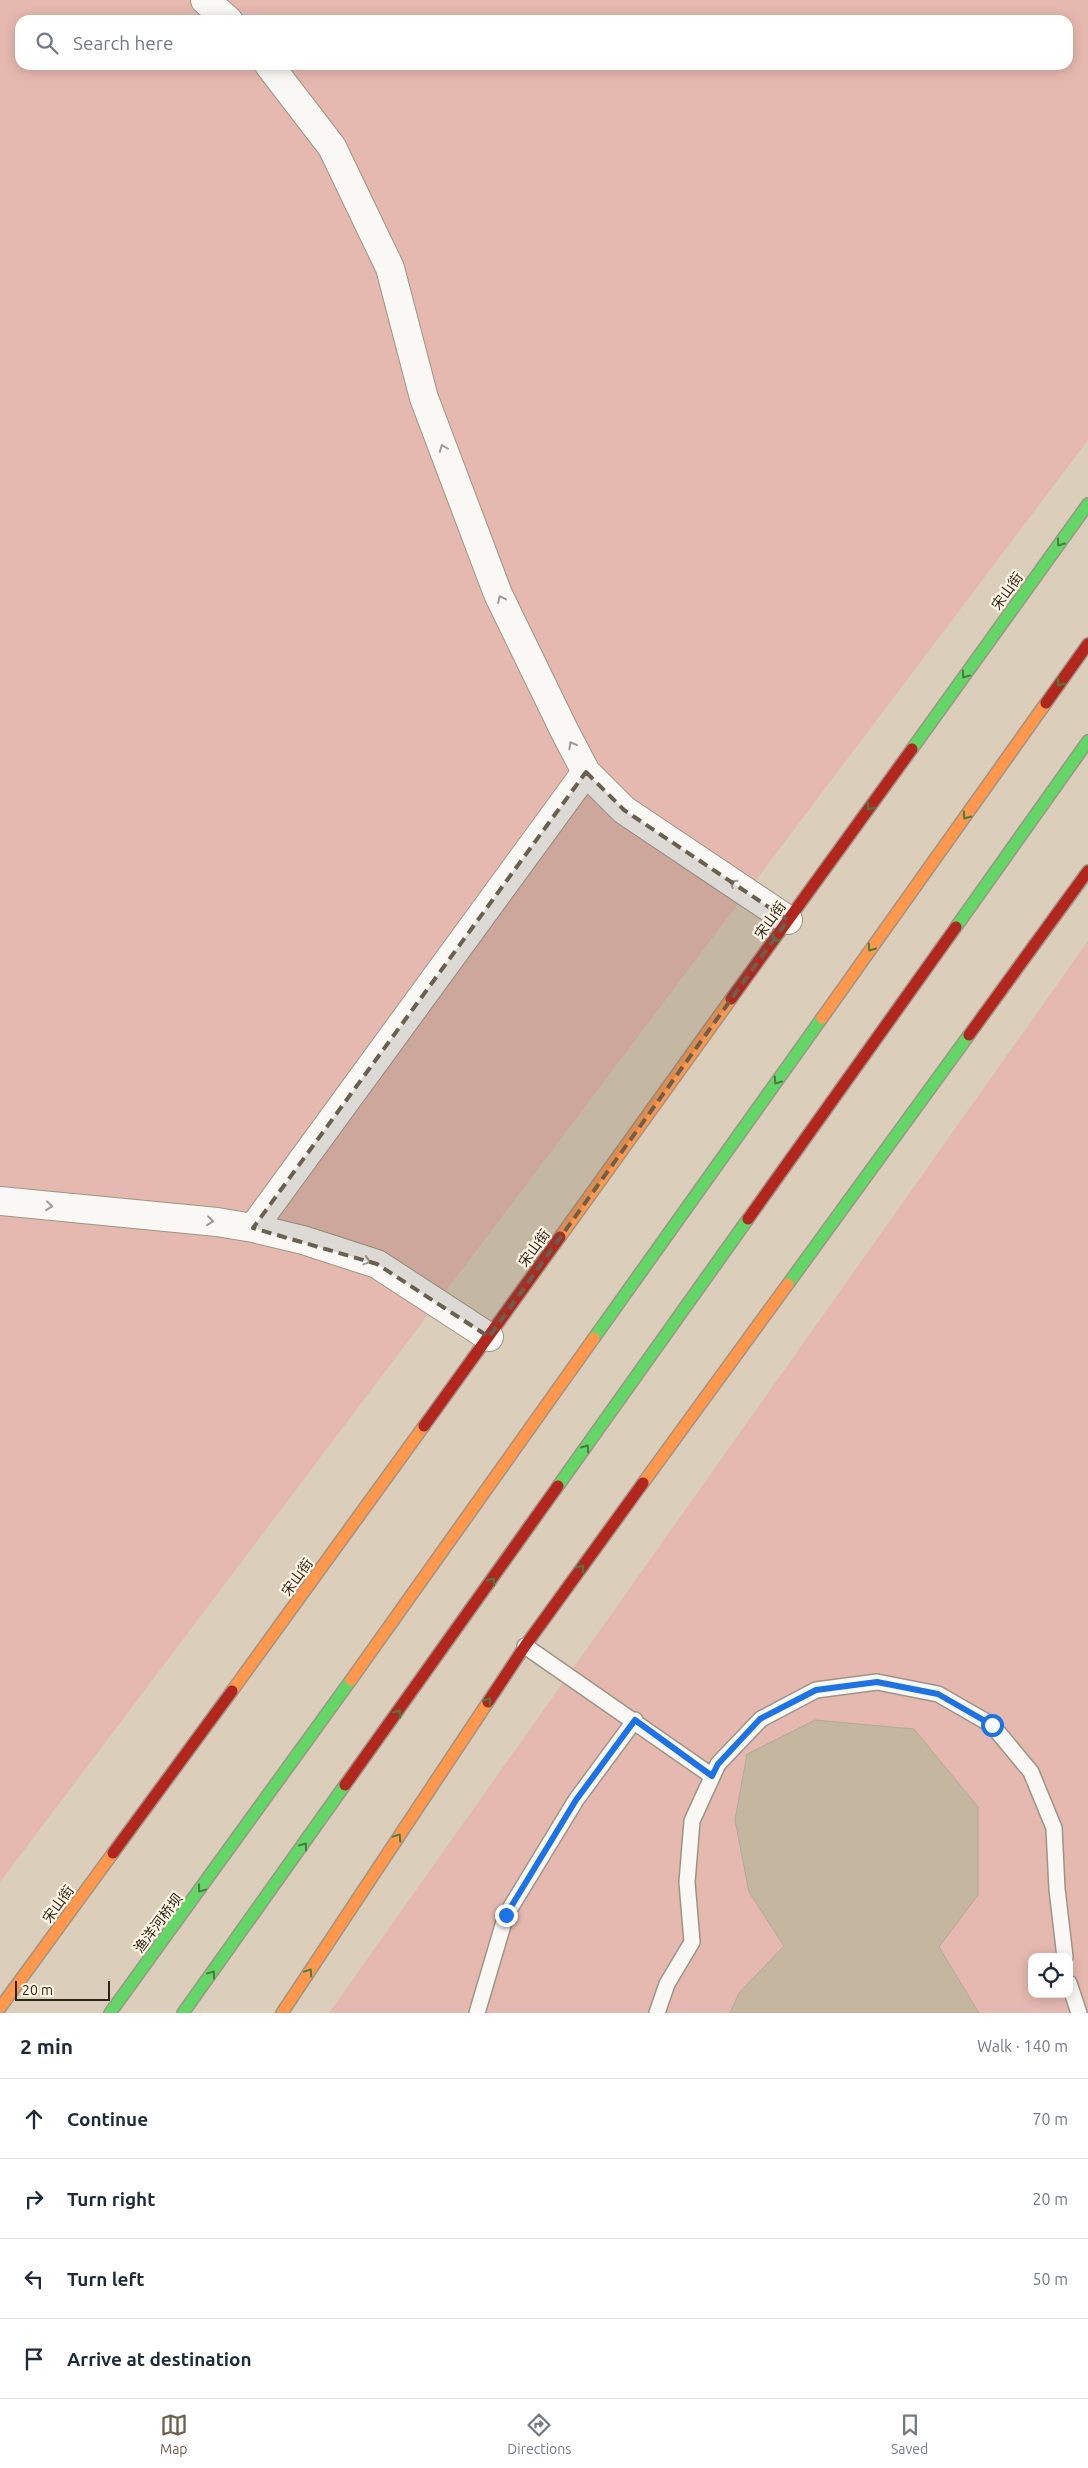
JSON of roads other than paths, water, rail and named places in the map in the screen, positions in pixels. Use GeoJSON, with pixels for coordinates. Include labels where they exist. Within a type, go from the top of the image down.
{"type":"FeatureCollection","features":[{"type":"Feature","properties":{"kind":"main road","name":"宋山街"},"geometry":{"type":"LineString","coordinates":[[0,2008],[489,1337],[1088,504]]}},
{"type":"Feature","properties":{"kind":"main road","name":"渔洋河桥坝"},"geometry":{"type":"LineString","coordinates":[[110,2013],[230,1850],[1088,644]]}},
{"type":"Feature","properties":{"kind":"main road"},"geometry":{"type":"LineString","coordinates":[[183,2013],[276,1885],[1088,741]]}},
{"type":"Feature","properties":{"kind":"main road"},"geometry":{"type":"LineString","coordinates":[[282,2013],[525,1646],[1088,872]]}},
{"type":"Feature","properties":{"kind":"street"},"geometry":{"type":"LineString","coordinates":[[206,0],[222,15]]}},
{"type":"Feature","properties":{"kind":"street"},"geometry":{"type":"LineString","coordinates":[[274,70],[332,148],[390,268],[424,398],[498,594],[564,732],[586,772],[624,810],[788,920]]}},
{"type":"Feature","properties":{"kind":"street"},"geometry":{"type":"LineString","coordinates":[[253,1228],[586,772]]}},
{"type":"Feature","properties":{"kind":"street"},"geometry":{"type":"LineString","coordinates":[[0,1201],[217,1222],[253,1228],[303,1240],[377,1264],[489,1337]]}},
{"type":"Feature","properties":{"kind":"lane"},"geometry":{"type":"LineString","coordinates":[[525,1646],[635,1720],[712,1776]]}},
{"type":"Feature","properties":{"kind":"lane"},"geometry":{"type":"LineString","coordinates":[[657,2013],[667,1984],[692,1942],[687,1882],[692,1821],[712,1776],[718,1764],[760,1719],[816,1690],[877,1682],[938,1694],[992,1725],[1031,1772],[1054,1828],[1057,1889],[1065,1953]]}},
{"type":"Feature","properties":{"kind":"lane"},"geometry":{"type":"LineString","coordinates":[[477,2013],[506,1915],[576,1800],[635,1720]]}},
{"type":"Feature","properties":{"kind":"lane"},"geometry":{"type":"LineString","coordinates":[[1073,1995],[1079,2013]]}}]}
